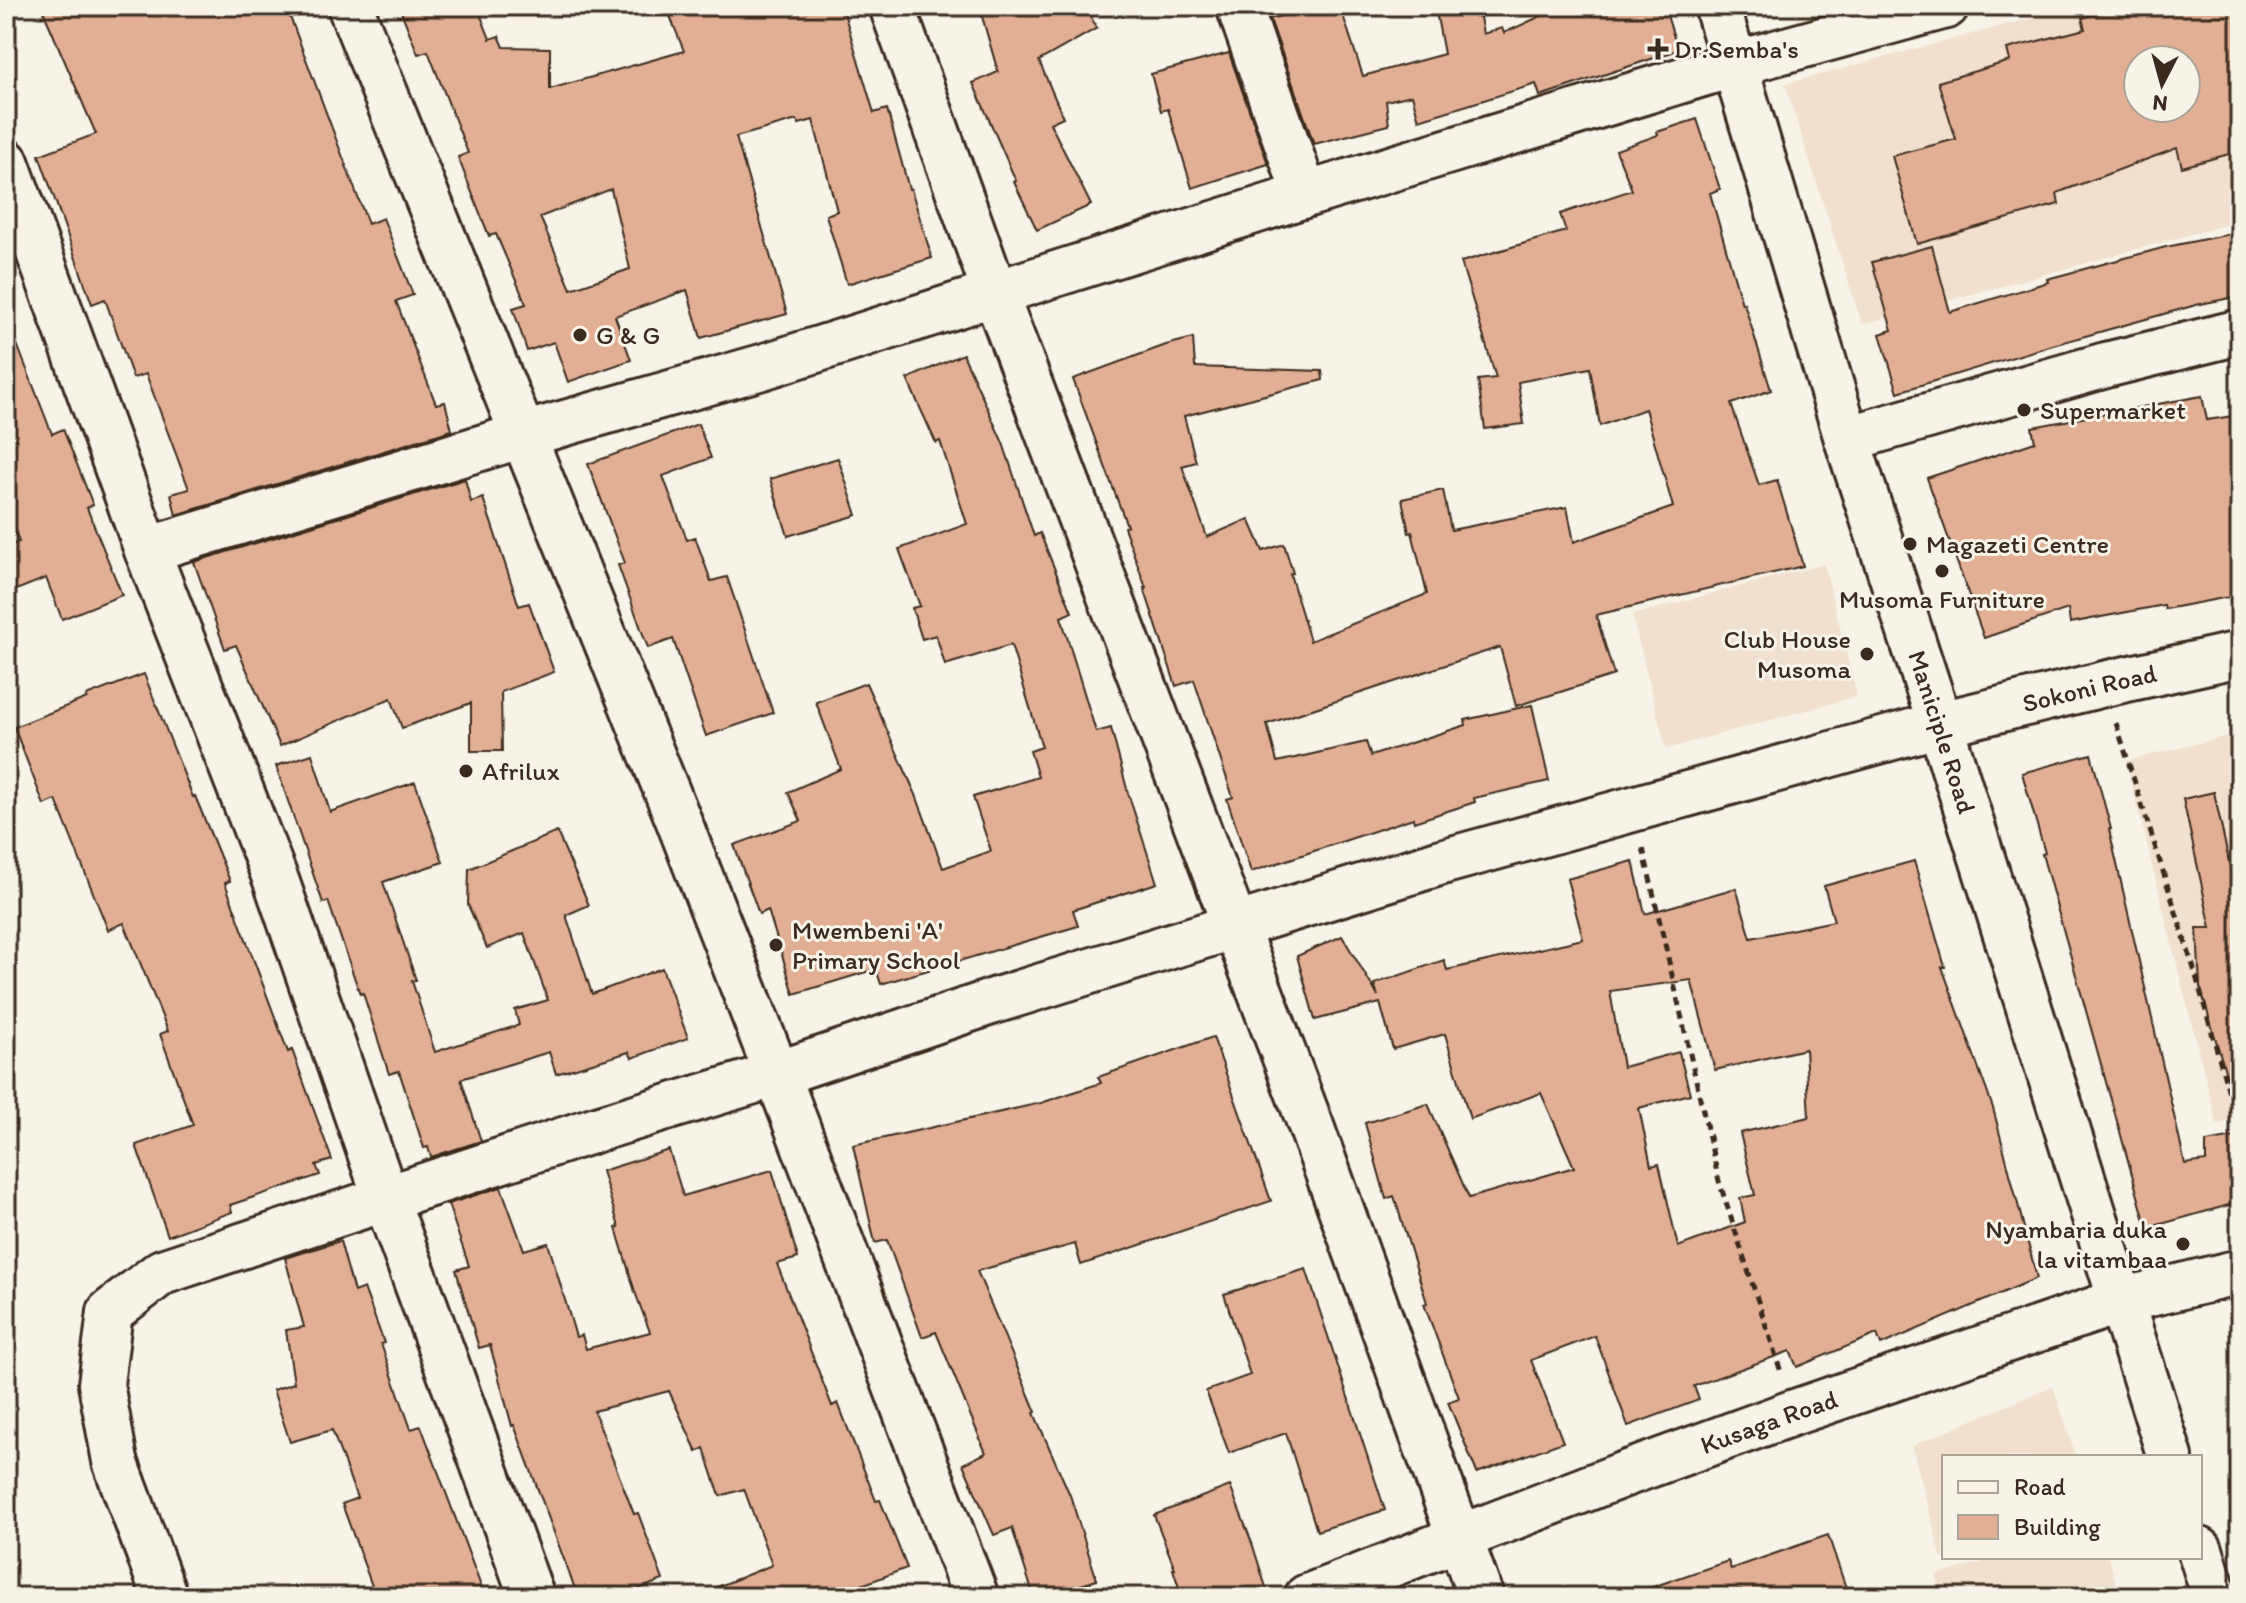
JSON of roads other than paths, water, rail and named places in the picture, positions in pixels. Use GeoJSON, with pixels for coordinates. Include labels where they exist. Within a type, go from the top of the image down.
{"type":"FeatureCollection","features":[{"type":"Feature","properties":{"kind":"street"},"geometry":{"type":"LineString","coordinates":[[350,6],[678,819],[976,1597]]}},
{"type":"Feature","properties":{"kind":"street"},"geometry":{"type":"LineString","coordinates":[[892,6],[995,293],[1311,1126],[1481,1597]]}},
{"type":"Feature","properties":{"kind":"street"},"geometry":{"type":"LineString","coordinates":[[1239,6],[1305,195]]}},
{"type":"Feature","properties":{"kind":"street","name":"Maniciple Road"},"geometry":{"type":"LineString","coordinates":[[1717,6],[1847,439],[1940,724],[2169,1455]]}},
{"type":"Feature","properties":{"kind":"street"},"geometry":{"type":"LineString","coordinates":[[147,550],[523,435],[762,367],[1305,195],[1735,64],[1946,6]]}},
{"type":"Feature","properties":{"kind":"street"},"geometry":{"type":"LineString","coordinates":[[6,162],[147,550],[277,883],[386,1199],[532,1597]]}},
{"type":"Feature","properties":{"kind":"street"},"geometry":{"type":"LineString","coordinates":[[1847,439],[2106,365],[2240,332]]}},
{"type":"Feature","properties":{"kind":"street","name":"Sokoni Road"},"geometry":{"type":"LineString","coordinates":[[165,1597],[115,1461],[101,1384],[110,1312],[162,1272],[982,1005],[1445,861],[1940,724],[2240,654]]}},
{"type":"Feature","properties":{"kind":"street","name":"Kusaga Road"},"geometry":{"type":"LineString","coordinates":[[1307,1597],[1622,1475],[1795,1412],[2120,1301],[2240,1272]]}},
{"type":"Feature","properties":{"kind":"street"},"geometry":{"type":"LineString","coordinates":[[2202,1556],[2215,1597]]}},
{"type":"Feature","properties":{"kind":"place","name":"Dr.Semba's"},"geometry":{"type":"Point","coordinates":[1658,49]}},
{"type":"Feature","properties":{"kind":"place","name":"G & G"},"geometry":{"type":"Point","coordinates":[580,335]}},
{"type":"Feature","properties":{"kind":"place","name":"Supermarket"},"geometry":{"type":"Point","coordinates":[2024,410]}},
{"type":"Feature","properties":{"kind":"place","name":"Magazeti Centre"},"geometry":{"type":"Point","coordinates":[1910,544]}},
{"type":"Feature","properties":{"kind":"place","name":"Musoma Furniture"},"geometry":{"type":"Point","coordinates":[1942,571]}},
{"type":"Feature","properties":{"kind":"place","name":"Club House Musoma"},"geometry":{"type":"Point","coordinates":[1867,654]}},
{"type":"Feature","properties":{"kind":"place","name":"Afrilux"},"geometry":{"type":"Point","coordinates":[466,771]}},
{"type":"Feature","properties":{"kind":"place","name":"Mwembeni 'A' Primary School"},"geometry":{"type":"Point","coordinates":[776,945]}},
{"type":"Feature","properties":{"kind":"place","name":"Nyambaria duka la vitambaa"},"geometry":{"type":"Point","coordinates":[2183,1244]}}]}
